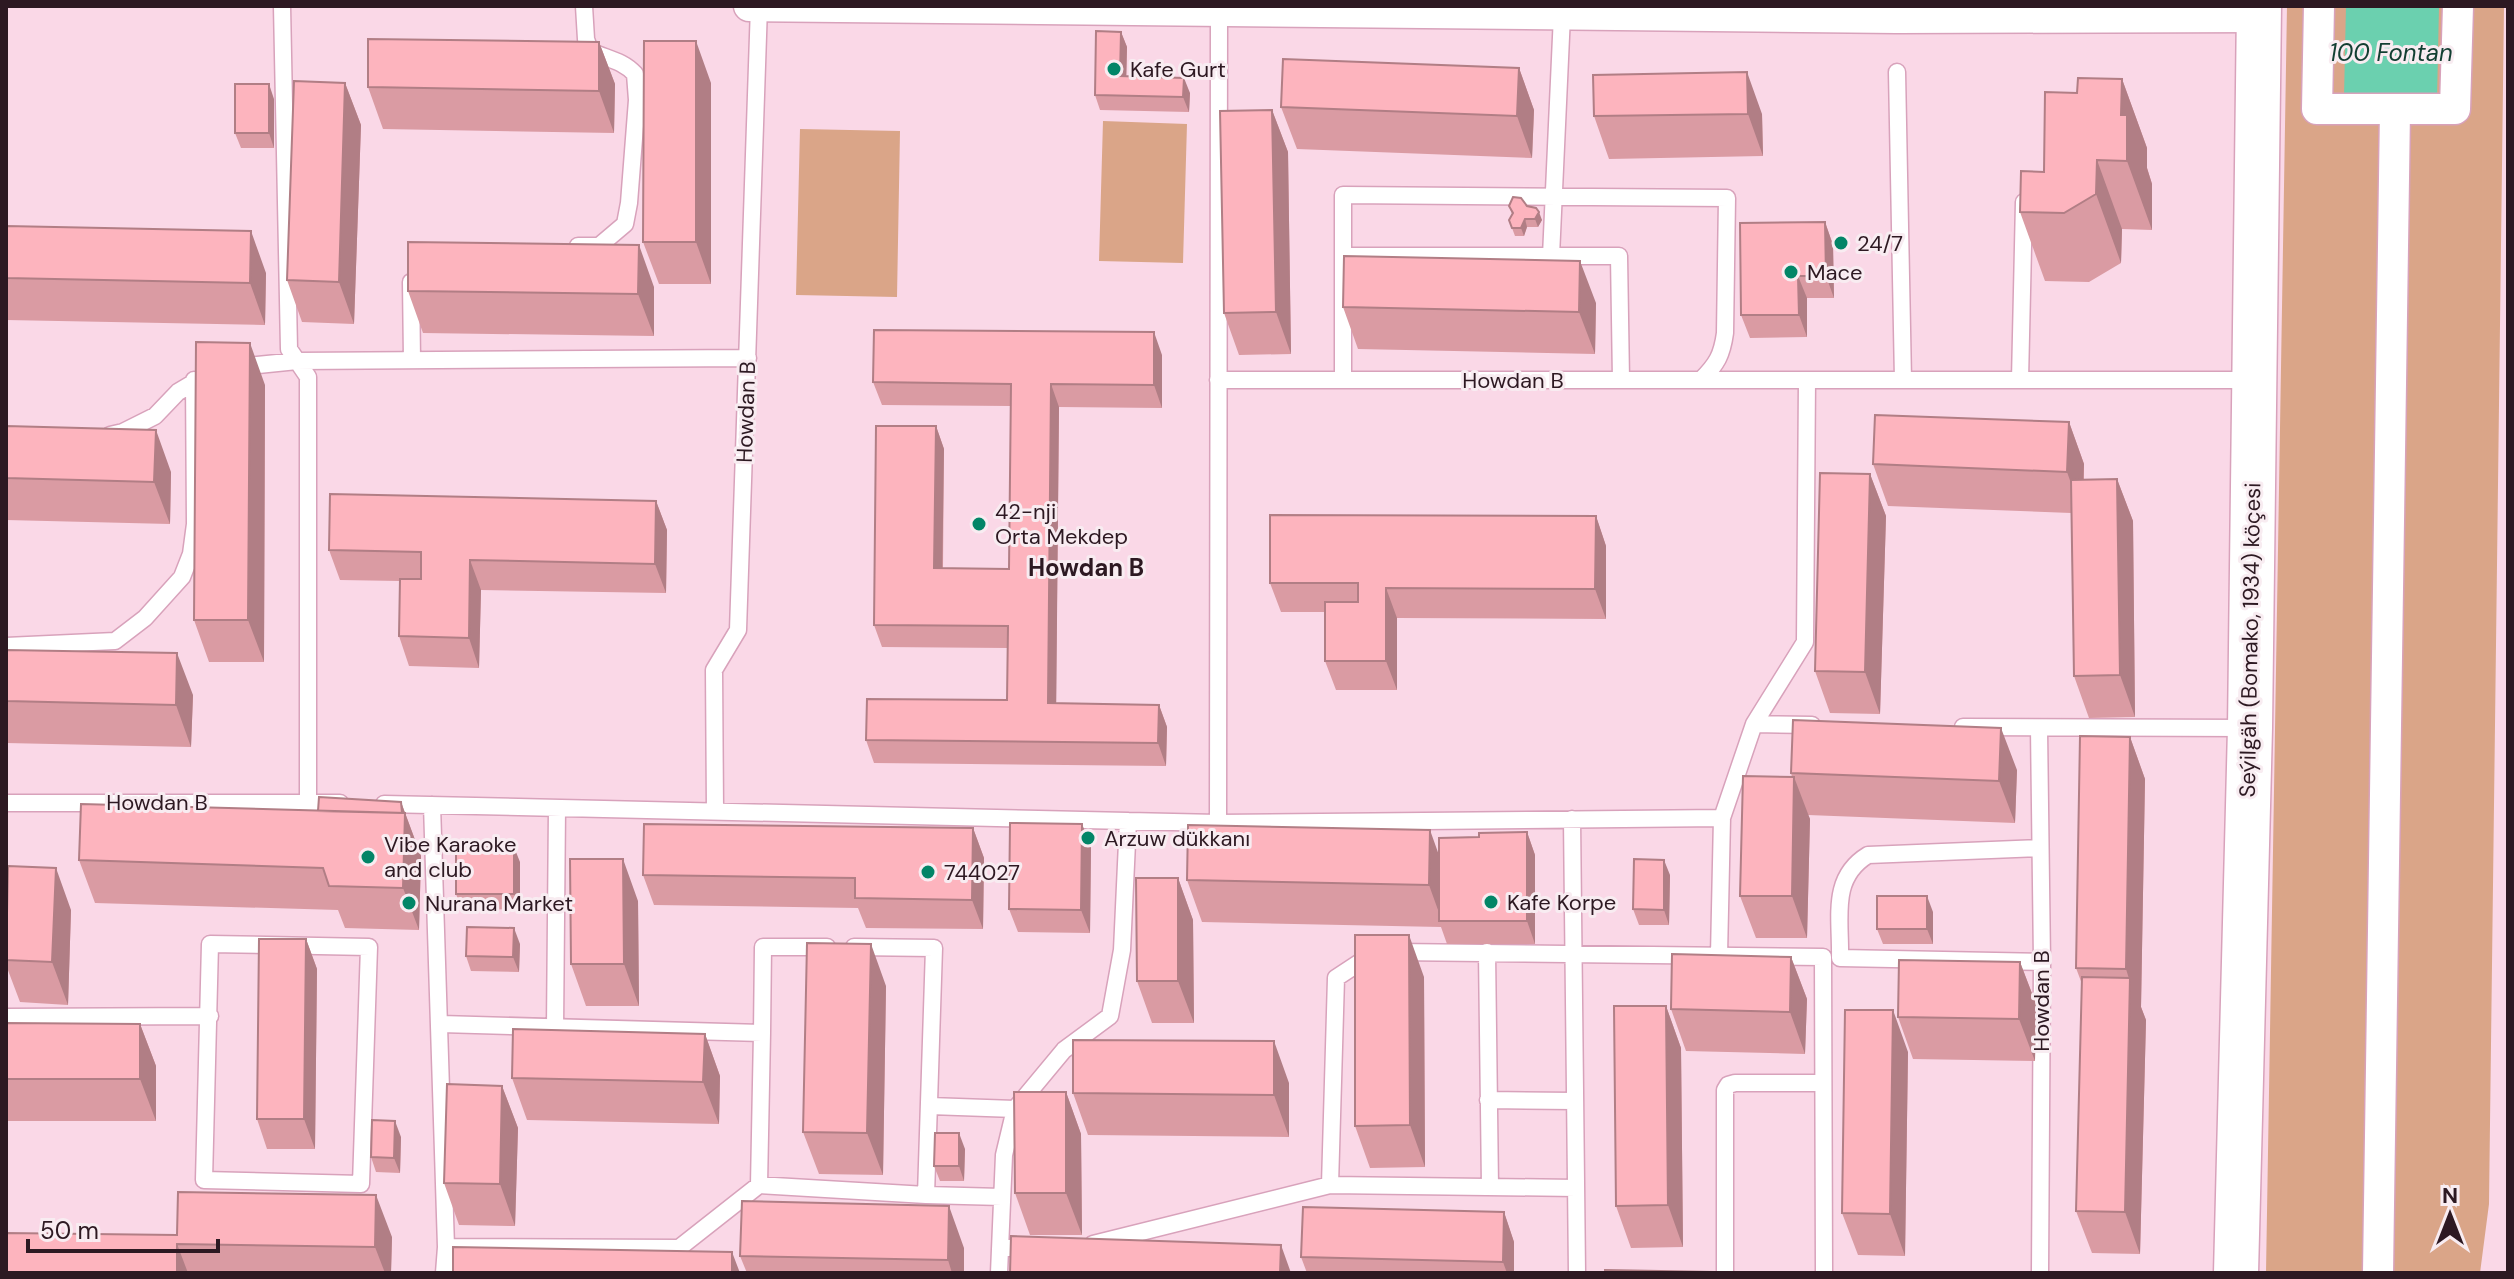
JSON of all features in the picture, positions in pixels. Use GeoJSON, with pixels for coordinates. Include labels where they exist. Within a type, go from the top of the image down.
{"type":"FeatureCollection","features":[{"type":"Feature","properties":{"kind":"street"},"geometry":{"type":"LineString","coordinates":[[749,6],[1280,9],[1562,15],[2259,12]]}},
{"type":"Feature","properties":{"kind":"street"},"geometry":{"type":"LineString","coordinates":[[2319,6],[2317,109],[2395,110],[2455,109],[2458,6]]}},
{"type":"Feature","properties":{"kind":"street","name":"Seýilgäh (Bomako, 1934) köçesi"},"geometry":{"type":"LineString","coordinates":[[2236,1273],[2250,728],[2259,12]]}},
{"type":"Feature","properties":{"kind":"street"},"geometry":{"type":"LineString","coordinates":[[2378,1273],[2395,110]]}},
{"type":"Feature","properties":{"kind":"lane"},"geometry":{"type":"LineString","coordinates":[[282,6],[289,349],[308,377],[308,802]]}},
{"type":"Feature","properties":{"kind":"lane"},"geometry":{"type":"LineString","coordinates":[[562,246],[599,246],[625,224],[629,203],[637,84],[635,74],[617,60],[590,51],[584,6]]}},
{"type":"Feature","properties":{"kind":"lane","name":"Howdan B"},"geometry":{"type":"LineString","coordinates":[[715,811],[714,670],[738,630],[759,6]]}},
{"type":"Feature","properties":{"kind":"lane"},"geometry":{"type":"LineString","coordinates":[[1218,823],[1219,11]]}},
{"type":"Feature","properties":{"kind":"lane"},"geometry":{"type":"LineString","coordinates":[[1551,256],[1562,15]]}},
{"type":"Feature","properties":{"kind":"lane"},"geometry":{"type":"LineString","coordinates":[[1897,72],[1903,380]]}},
{"type":"Feature","properties":{"kind":"lane"},"geometry":{"type":"LineString","coordinates":[[2020,380],[2024,190]]}},
{"type":"Feature","properties":{"kind":"lane"},"geometry":{"type":"LineString","coordinates":[[1343,380],[1343,195],[1727,198],[1725,333],[1722,353],[1701,380]]}},
{"type":"Feature","properties":{"kind":"lane"},"geometry":{"type":"LineString","coordinates":[[1343,256],[1619,256],[1621,380]]}},
{"type":"Feature","properties":{"kind":"lane"},"geometry":{"type":"LineString","coordinates":[[411,264],[412,360]]}},
{"type":"Feature","properties":{"kind":"lane"},"geometry":{"type":"LineString","coordinates":[[97,438],[123,432],[155,416],[178,392],[215,370],[297,361],[748,358]]}},
{"type":"Feature","properties":{"kind":"lane"},"geometry":{"type":"LineString","coordinates":[[6,646],[115,641],[145,618],[182,577],[191,554],[195,524],[194,380]]}},
{"type":"Feature","properties":{"kind":"lane","name":"Howdan B"},"geometry":{"type":"LineString","coordinates":[[1218,380],[2253,380]]}},
{"type":"Feature","properties":{"kind":"lane"},"geometry":{"type":"LineString","coordinates":[[1719,955],[1722,818],[1754,724],[1805,642],[1807,380]]}},
{"type":"Feature","properties":{"kind":"lane"},"geometry":{"type":"LineString","coordinates":[[1754,724],[1833,725]]}},
{"type":"Feature","properties":{"kind":"lane"},"geometry":{"type":"LineString","coordinates":[[1944,727],[2250,728]]}},
{"type":"Feature","properties":{"kind":"lane","name":"Howdan B"},"geometry":{"type":"LineString","coordinates":[[2039,728],[2042,962],[2040,1273]]}},
{"type":"Feature","properties":{"kind":"lane","name":"Howdan B"},"geometry":{"type":"LineString","coordinates":[[6,803],[308,802],[1218,823],[1722,818]]}},
{"type":"Feature","properties":{"kind":"lane"},"geometry":{"type":"LineString","coordinates":[[432,805],[441,1024],[444,1273]]}},
{"type":"Feature","properties":{"kind":"lane"},"geometry":{"type":"LineString","coordinates":[[555,1028],[557,808]]}},
{"type":"Feature","properties":{"kind":"lane"},"geometry":{"type":"LineString","coordinates":[[1572,819],[1577,1273]]}},
{"type":"Feature","properties":{"kind":"lane"},"geometry":{"type":"LineString","coordinates":[[999,1273],[1004,1155],[1015,1109],[1064,1050],[1110,1016],[1122,950],[1128,821]]}},
{"type":"Feature","properties":{"kind":"lane"},"geometry":{"type":"LineString","coordinates":[[1824,1273],[1823,1083],[1832,957],[1842,882],[1854,864],[1868,855],[2039,848]]}},
{"type":"Feature","properties":{"kind":"lane"},"geometry":{"type":"LineString","coordinates":[[210,944],[369,947],[361,1184],[204,1180],[210,1016],[210,944]]}},
{"type":"Feature","properties":{"kind":"lane"},"geometry":{"type":"LineString","coordinates":[[759,1185],[763,947],[934,948],[926,1195]]}},
{"type":"Feature","properties":{"kind":"lane"},"geometry":{"type":"LineString","coordinates":[[1330,1185],[1336,978],[1376,952],[2042,962]]}},
{"type":"Feature","properties":{"kind":"lane"},"geometry":{"type":"LineString","coordinates":[[1487,952],[1490,1187]]}},
{"type":"Feature","properties":{"kind":"lane"},"geometry":{"type":"LineString","coordinates":[[6,1017],[210,1016]]}},
{"type":"Feature","properties":{"kind":"lane"},"geometry":{"type":"LineString","coordinates":[[441,1024],[762,1033]]}},
{"type":"Feature","properties":{"kind":"lane"},"geometry":{"type":"LineString","coordinates":[[1725,1273],[1725,1090],[1735,1083],[1823,1083]]}},
{"type":"Feature","properties":{"kind":"lane"},"geometry":{"type":"LineString","coordinates":[[1488,1100],[1574,1101]]}},
{"type":"Feature","properties":{"kind":"lane"},"geometry":{"type":"LineString","coordinates":[[930,1106],[1015,1109]]}},
{"type":"Feature","properties":{"kind":"lane"},"geometry":{"type":"LineString","coordinates":[[446,1247],[679,1248],[759,1185],[1002,1197]]}},
{"type":"Feature","properties":{"kind":"lane"},"geometry":{"type":"LineString","coordinates":[[1073,1249],[1330,1185],[1576,1188]]}},
{"type":"Feature","properties":{"kind":"lane"},"geometry":{"type":"LineString","coordinates":[[1000,1248],[1044,1249]]}},
{"type":"Feature","properties":{"kind":"shaded area"},"geometry":{"type":"Polygon","coordinates":[[[2287,6],[2504,6],[2489,1204],[2480,1273],[2266,1273],[2287,6]]]}},
{"type":"Feature","properties":{"kind":"shaded area"},"geometry":{"type":"Polygon","coordinates":[[[1103,121],[1187,124],[1183,263],[1099,261],[1103,121]]]}},
{"type":"Feature","properties":{"kind":"shaded area"},"geometry":{"type":"Polygon","coordinates":[[[800,129],[900,131],[897,297],[796,295],[800,129]]]}},
{"type":"Feature","properties":{"kind":"water","name":"100 Fontan"},"geometry":{"type":"Polygon","coordinates":[[[2346,6],[2439,6],[2437,99],[2344,97],[2346,6]]]}},
{"type":"Feature","properties":{"kind":"building"},"geometry":{"type":"Polygon","coordinates":[[[1096,31],[1121,32],[1120,76],[1184,78],[1183,97],[1095,95],[1096,31]]]}},
{"type":"Feature","properties":{"kind":"building"},"geometry":{"type":"Polygon","coordinates":[[[368,39],[599,42],[599,91],[368,87],[368,39]]]}},
{"type":"Feature","properties":{"kind":"building"},"geometry":{"type":"Polygon","coordinates":[[[644,41],[696,41],[696,242],[643,242],[644,41]]]}},
{"type":"Feature","properties":{"kind":"building"},"geometry":{"type":"Polygon","coordinates":[[[1283,59],[1519,68],[1517,116],[1281,107],[1283,59]]]}},
{"type":"Feature","properties":{"kind":"building"},"geometry":{"type":"Polygon","coordinates":[[[1747,72],[1748,114],[1594,116],[1593,75],[1747,72]]]}},
{"type":"Feature","properties":{"kind":"building"},"geometry":{"type":"Polygon","coordinates":[[[2078,78],[2122,79],[2121,115],[2127,115],[2127,161],[2097,160],[2096,194],[2064,213],[2020,212],[2021,171],[2044,172],[2045,92],[2077,93],[2078,78]]]}},
{"type":"Feature","properties":{"kind":"building"},"geometry":{"type":"Polygon","coordinates":[[[294,81],[345,83],[339,282],[287,280],[294,81]]]}},
{"type":"Feature","properties":{"kind":"building"},"geometry":{"type":"Polygon","coordinates":[[[235,84],[269,84],[269,133],[235,133],[235,84]]]}},
{"type":"Feature","properties":{"kind":"building"},"geometry":{"type":"Polygon","coordinates":[[[1272,110],[1276,312],[1224,313],[1220,111],[1272,110]]]}},
{"type":"Feature","properties":{"kind":"building"},"geometry":{"type":"Polygon","coordinates":[[[1513,197],[1521,198],[1527,206],[1539,212],[1535,219],[1525,219],[1521,228],[1512,228],[1509,220],[1513,213],[1509,206],[1513,197]]]}},
{"type":"Feature","properties":{"kind":"building","name":"Mace"},"geometry":{"type":"Polygon","coordinates":[[[1825,222],[1826,276],[1798,276],[1799,315],[1741,315],[1740,223],[1825,222]]]}},
{"type":"Feature","properties":{"kind":"building"},"geometry":{"type":"Polygon","coordinates":[[[6,226],[251,231],[250,283],[6,278],[6,226]]]}},
{"type":"Feature","properties":{"kind":"building"},"geometry":{"type":"Polygon","coordinates":[[[408,242],[639,245],[638,294],[408,291],[408,242]]]}},
{"type":"Feature","properties":{"kind":"building"},"geometry":{"type":"Polygon","coordinates":[[[1344,256],[1580,261],[1579,312],[1343,307],[1344,256]]]}},
{"type":"Feature","properties":{"kind":"building"},"geometry":{"type":"Polygon","coordinates":[[[874,330],[1154,332],[1154,385],[1051,384],[1048,703],[1159,705],[1158,743],[866,740],[867,699],[1007,700],[1008,626],[874,625],[876,426],[936,426],[934,568],[1009,569],[1011,384],[873,382],[874,330]]]}},
{"type":"Feature","properties":{"kind":"building"},"geometry":{"type":"Polygon","coordinates":[[[196,342],[250,343],[248,620],[194,620],[196,342]]]}},
{"type":"Feature","properties":{"kind":"building"},"geometry":{"type":"Polygon","coordinates":[[[1875,415],[2069,422],[2067,472],[1873,464],[1875,415]]]}},
{"type":"Feature","properties":{"kind":"building"},"geometry":{"type":"Polygon","coordinates":[[[6,426],[156,430],[154,482],[6,478],[6,426]]]}},
{"type":"Feature","properties":{"kind":"building"},"geometry":{"type":"Polygon","coordinates":[[[1820,473],[1870,474],[1865,672],[1815,671],[1820,473]]]}},
{"type":"Feature","properties":{"kind":"building"},"geometry":{"type":"Polygon","coordinates":[[[2117,479],[2120,675],[2074,676],[2071,480],[2117,479]]]}},
{"type":"Feature","properties":{"kind":"building"},"geometry":{"type":"Polygon","coordinates":[[[330,494],[656,501],[655,564],[470,560],[469,638],[399,636],[400,579],[421,579],[421,552],[329,550],[330,494]]]}},
{"type":"Feature","properties":{"kind":"building"},"geometry":{"type":"Polygon","coordinates":[[[1270,515],[1596,516],[1595,589],[1386,588],[1386,661],[1325,661],[1325,602],[1358,602],[1358,583],[1270,583],[1270,515]]]}},
{"type":"Feature","properties":{"kind":"building"},"geometry":{"type":"Polygon","coordinates":[[[6,650],[177,653],[176,705],[6,701],[6,650]]]}},
{"type":"Feature","properties":{"kind":"building"},"geometry":{"type":"Polygon","coordinates":[[[1793,720],[2001,728],[1999,781],[1791,773],[1793,720]]]}},
{"type":"Feature","properties":{"kind":"building"},"geometry":{"type":"Polygon","coordinates":[[[2080,736],[2130,737],[2126,969],[2076,968],[2080,736]]]}},
{"type":"Feature","properties":{"kind":"building"},"geometry":{"type":"Polygon","coordinates":[[[1743,776],[1794,777],[1792,896],[1740,896],[1743,776]]]}},
{"type":"Feature","properties":{"kind":"building"},"geometry":{"type":"Polygon","coordinates":[[[319,797],[401,802],[402,813],[318,811],[319,797]]]}},
{"type":"Feature","properties":{"kind":"building"},"geometry":{"type":"Polygon","coordinates":[[[81,804],[405,813],[403,888],[329,886],[323,868],[79,860],[81,804]]]}},
{"type":"Feature","properties":{"kind":"building"},"geometry":{"type":"Polygon","coordinates":[[[1010,823],[1082,824],[1081,910],[1009,909],[1010,823]]]}},
{"type":"Feature","properties":{"kind":"building"},"geometry":{"type":"Polygon","coordinates":[[[644,824],[973,828],[972,900],[855,898],[855,878],[643,875],[644,824]]]}},
{"type":"Feature","properties":{"kind":"building"},"geometry":{"type":"Polygon","coordinates":[[[1188,825],[1430,830],[1429,885],[1187,880],[1188,825]]]}},
{"type":"Feature","properties":{"kind":"building","name":"Kafe Korpe"},"geometry":{"type":"Polygon","coordinates":[[[1527,832],[1527,921],[1439,921],[1439,838],[1527,832]]]}},
{"type":"Feature","properties":{"kind":"building"},"geometry":{"type":"Polygon","coordinates":[[[456,847],[514,847],[514,894],[456,894],[456,847]]]}},
{"type":"Feature","properties":{"kind":"building"},"geometry":{"type":"Polygon","coordinates":[[[570,859],[623,859],[624,964],[571,964],[570,859]]]}},
{"type":"Feature","properties":{"kind":"building"},"geometry":{"type":"Polygon","coordinates":[[[1634,859],[1664,860],[1664,910],[1633,909],[1634,859]]]}},
{"type":"Feature","properties":{"kind":"building"},"geometry":{"type":"Polygon","coordinates":[[[8,866],[56,868],[52,962],[6,960],[8,866]]]}},
{"type":"Feature","properties":{"kind":"building"},"geometry":{"type":"Polygon","coordinates":[[[1136,878],[1178,878],[1178,981],[1137,981],[1136,878]]]}},
{"type":"Feature","properties":{"kind":"building"},"geometry":{"type":"Polygon","coordinates":[[[1877,896],[1927,896],[1927,929],[1877,929],[1877,896]]]}},
{"type":"Feature","properties":{"kind":"building"},"geometry":{"type":"Polygon","coordinates":[[[467,927],[514,928],[513,957],[466,956],[467,927]]]}},
{"type":"Feature","properties":{"kind":"building"},"geometry":{"type":"Polygon","coordinates":[[[1355,935],[1409,935],[1410,1125],[1355,1126],[1355,935]]]}},
{"type":"Feature","properties":{"kind":"building"},"geometry":{"type":"Polygon","coordinates":[[[259,939],[306,939],[304,1119],[257,1119],[259,939]]]}},
{"type":"Feature","properties":{"kind":"building"},"geometry":{"type":"Polygon","coordinates":[[[807,943],[871,944],[867,1133],[803,1132],[807,943]]]}},
{"type":"Feature","properties":{"kind":"building"},"geometry":{"type":"Polygon","coordinates":[[[1672,954],[1791,957],[1790,1012],[1671,1009],[1672,954]]]}},
{"type":"Feature","properties":{"kind":"building"},"geometry":{"type":"Polygon","coordinates":[[[1899,960],[2020,962],[2019,1019],[1898,1017],[1899,960]]]}},
{"type":"Feature","properties":{"kind":"building"},"geometry":{"type":"Polygon","coordinates":[[[2082,977],[2130,978],[2125,1212],[2076,1211],[2082,977]]]}},
{"type":"Feature","properties":{"kind":"building"},"geometry":{"type":"Polygon","coordinates":[[[1614,1006],[1666,1006],[1668,1205],[1616,1206],[1614,1006]]]}},
{"type":"Feature","properties":{"kind":"building"},"geometry":{"type":"Polygon","coordinates":[[[1845,1010],[1893,1010],[1890,1214],[1842,1213],[1845,1010]]]}},
{"type":"Feature","properties":{"kind":"building"},"geometry":{"type":"Polygon","coordinates":[[[6,1023],[140,1024],[140,1079],[6,1079],[6,1023]]]}},
{"type":"Feature","properties":{"kind":"building"},"geometry":{"type":"Polygon","coordinates":[[[513,1029],[705,1034],[703,1082],[512,1078],[513,1029]]]}},
{"type":"Feature","properties":{"kind":"building"},"geometry":{"type":"Polygon","coordinates":[[[1073,1040],[1274,1041],[1274,1095],[1073,1093],[1073,1040]]]}},
{"type":"Feature","properties":{"kind":"building"},"geometry":{"type":"Polygon","coordinates":[[[447,1084],[502,1086],[500,1184],[444,1183],[447,1084]]]}},
{"type":"Feature","properties":{"kind":"building"},"geometry":{"type":"Polygon","coordinates":[[[1014,1092],[1066,1092],[1066,1193],[1015,1193],[1014,1092]]]}},
{"type":"Feature","properties":{"kind":"building"},"geometry":{"type":"Polygon","coordinates":[[[372,1120],[395,1121],[394,1158],[371,1157],[372,1120]]]}},
{"type":"Feature","properties":{"kind":"building"},"geometry":{"type":"Polygon","coordinates":[[[935,1133],[959,1133],[959,1166],[934,1166],[935,1133]]]}},
{"type":"Feature","properties":{"kind":"building"},"geometry":{"type":"Polygon","coordinates":[[[178,1192],[376,1195],[375,1247],[177,1244],[177,1273],[6,1273],[6,1233],[177,1235],[178,1192]]]}},
{"type":"Feature","properties":{"kind":"building"},"geometry":{"type":"Polygon","coordinates":[[[742,1201],[949,1206],[948,1260],[740,1256],[742,1201]]]}},
{"type":"Feature","properties":{"kind":"building"},"geometry":{"type":"Polygon","coordinates":[[[1303,1207],[1504,1212],[1503,1262],[1301,1257],[1303,1207]]]}},
{"type":"Feature","properties":{"kind":"building"},"geometry":{"type":"Polygon","coordinates":[[[1011,1236],[1281,1245],[1280,1273],[1010,1273],[1011,1236]]]}},
{"type":"Feature","properties":{"kind":"building"},"geometry":{"type":"Polygon","coordinates":[[[453,1247],[732,1252],[732,1273],[453,1273],[453,1247]]]}},
{"type":"Feature","properties":{"kind":"building"},"geometry":{"type":"Polygon","coordinates":[[[1605,1270],[1771,1273],[1605,1273],[1605,1270]]]}},
{"type":"Feature","properties":{"kind":"place","name":"Kafe Gurt"},"geometry":{"type":"Point","coordinates":[1114,69]}},
{"type":"Feature","properties":{"kind":"place","name":"24/7"},"geometry":{"type":"Point","coordinates":[1841,243]}},
{"type":"Feature","properties":{"kind":"place","name":"Mace"},"geometry":{"type":"Point","coordinates":[1791,272]}},
{"type":"Feature","properties":{"kind":"place","name":"42-nji Orta Mekdep"},"geometry":{"type":"Point","coordinates":[979,524]}},
{"type":"Feature","properties":{"kind":"place","name":"Arzuw dükkanı"},"geometry":{"type":"Point","coordinates":[1088,838]}},
{"type":"Feature","properties":{"kind":"place","name":"Vibe Karaoke and club"},"geometry":{"type":"Point","coordinates":[368,857]}},
{"type":"Feature","properties":{"kind":"place","name":"744027"},"geometry":{"type":"Point","coordinates":[928,872]}},
{"type":"Feature","properties":{"kind":"place","name":"Kafe Korpe"},"geometry":{"type":"Point","coordinates":[1491,902]}},
{"type":"Feature","properties":{"kind":"place","name":"Nurana Market"},"geometry":{"type":"Point","coordinates":[409,903]}},
{"type":"Feature","properties":{"kind":"district","name":"Howdan B"},"geometry":{"type":"Point","coordinates":[1086,567]}}]}
